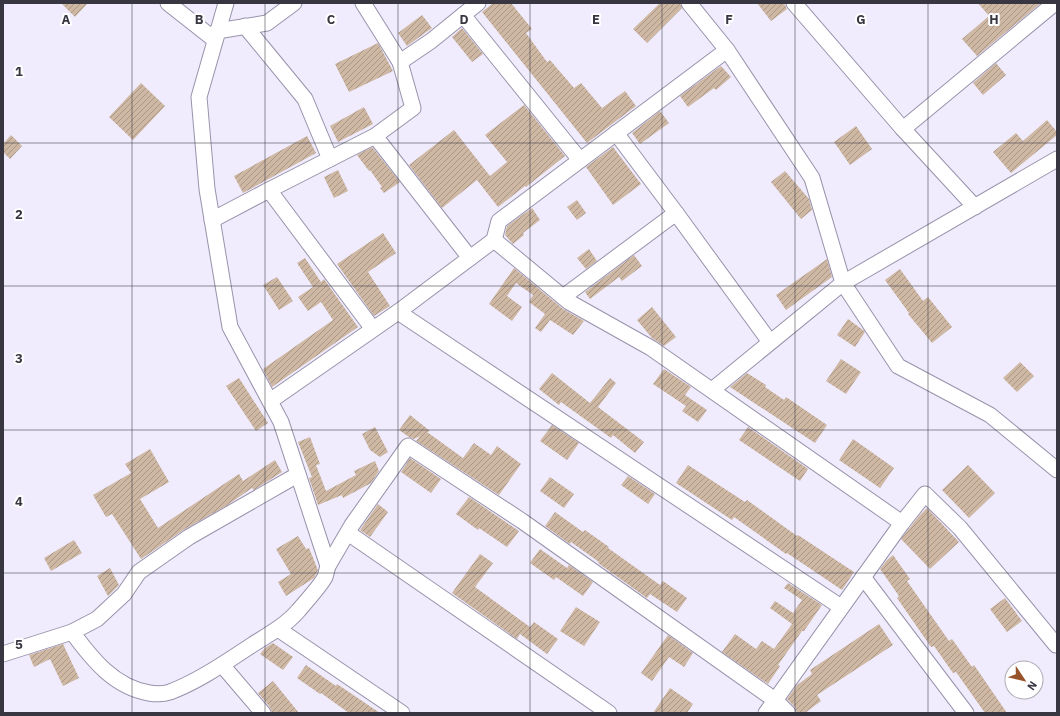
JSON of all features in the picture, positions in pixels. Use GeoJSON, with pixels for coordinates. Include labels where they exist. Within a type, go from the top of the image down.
{"type":"FeatureCollection","features":[{"type":"Feature","properties":{"kind":"street"},"geometry":{"type":"LineString","coordinates":[[168,3],[216,36]]}},
{"type":"Feature","properties":{"kind":"street"},"geometry":{"type":"LineString","coordinates":[[226,3],[199,97],[207,189],[230,327],[281,422],[328,566]]}},
{"type":"Feature","properties":{"kind":"street"},"geometry":{"type":"LineString","coordinates":[[216,36],[245,26],[267,23],[294,3]]}},
{"type":"Feature","properties":{"kind":"street"},"geometry":{"type":"LineString","coordinates":[[212,220],[376,136],[414,108],[400,62],[363,3]]}},
{"type":"Feature","properties":{"kind":"street"},"geometry":{"type":"LineString","coordinates":[[400,62],[431,41],[478,3]]}},
{"type":"Feature","properties":{"kind":"street"},"geometry":{"type":"LineString","coordinates":[[689,3],[727,50],[812,178],[843,283],[898,366],[990,416],[1057,470]]}},
{"type":"Feature","properties":{"kind":"street"},"geometry":{"type":"LineString","coordinates":[[794,3],[903,129],[975,207]]}},
{"type":"Feature","properties":{"kind":"street"},"geometry":{"type":"LineString","coordinates":[[903,129],[1055,3]]}},
{"type":"Feature","properties":{"kind":"street"},"geometry":{"type":"LineString","coordinates":[[463,15],[580,160]]}},
{"type":"Feature","properties":{"kind":"street"},"geometry":{"type":"LineString","coordinates":[[245,26],[305,99],[330,159]]}},
{"type":"Feature","properties":{"kind":"street"},"geometry":{"type":"LineString","coordinates":[[270,401],[398,312],[494,240],[499,221],[727,50]]}},
{"type":"Feature","properties":{"kind":"street"},"geometry":{"type":"LineString","coordinates":[[616,133],[770,342]]}},
{"type":"Feature","properties":{"kind":"street"},"geometry":{"type":"LineString","coordinates":[[376,136],[470,258]]}},
{"type":"Feature","properties":{"kind":"street"},"geometry":{"type":"LineString","coordinates":[[712,390],[843,283],[1057,160]]}},
{"type":"Feature","properties":{"kind":"street"},"geometry":{"type":"LineString","coordinates":[[269,190],[373,329]]}},
{"type":"Feature","properties":{"kind":"street"},"geometry":{"type":"LineString","coordinates":[[563,297],[676,213]]}},
{"type":"Feature","properties":{"kind":"street"},"geometry":{"type":"LineString","coordinates":[[494,240],[563,297],[651,348],[902,523]]}},
{"type":"Feature","properties":{"kind":"street"},"geometry":{"type":"LineString","coordinates":[[398,312],[841,607]]}},
{"type":"Feature","properties":{"kind":"street"},"geometry":{"type":"LineString","coordinates":[[72,632],[83,648],[102,668],[118,681],[134,689],[150,694],[168,692],[222,665],[278,629],[298,612],[325,578],[328,566],[352,525],[408,446],[522,521],[775,700],[788,713]]}},
{"type":"Feature","properties":{"kind":"street"},"geometry":{"type":"LineString","coordinates":[[3,654],[72,632],[96,619],[124,594],[139,572],[189,537],[298,475]]}},
{"type":"Feature","properties":{"kind":"street"},"geometry":{"type":"LineString","coordinates":[[766,713],[841,607],[925,494],[960,528],[1057,644]]}},
{"type":"Feature","properties":{"kind":"street"},"geometry":{"type":"LineString","coordinates":[[348,533],[609,713]]}},
{"type":"Feature","properties":{"kind":"street"},"geometry":{"type":"LineString","coordinates":[[863,578],[966,713]]}},
{"type":"Feature","properties":{"kind":"street"},"geometry":{"type":"LineString","coordinates":[[278,629],[402,713]]}},
{"type":"Feature","properties":{"kind":"street"},"geometry":{"type":"LineString","coordinates":[[222,665],[263,713]]}},
{"type":"Feature","properties":{"kind":"building"},"geometry":{"type":"Polygon","coordinates":[[[61,3],[88,3],[75,17],[61,3]]]}},
{"type":"Feature","properties":{"kind":"building"},"geometry":{"type":"Polygon","coordinates":[[[493,3],[511,3],[532,29],[526,33],[547,62],[550,60],[574,88],[581,83],[602,108],[625,91],[636,106],[587,143],[482,12],[493,3]]]}},
{"type":"Feature","properties":{"kind":"building"},"geometry":{"type":"Polygon","coordinates":[[[660,3],[680,3],[682,8],[647,43],[633,29],[660,3]]]}},
{"type":"Feature","properties":{"kind":"building"},"geometry":{"type":"Polygon","coordinates":[[[757,3],[784,3],[787,9],[771,21],[757,3]]]}},
{"type":"Feature","properties":{"kind":"building"},"geometry":{"type":"Polygon","coordinates":[[[978,3],[1041,3],[977,56],[962,39],[989,16],[978,3]]]}},
{"type":"Feature","properties":{"kind":"building"},"geometry":{"type":"Polygon","coordinates":[[[422,15],[432,28],[407,46],[398,33],[422,15]]]}},
{"type":"Feature","properties":{"kind":"building"},"geometry":{"type":"Polygon","coordinates":[[[462,28],[483,54],[472,62],[452,37],[462,28]]]}},
{"type":"Feature","properties":{"kind":"building"},"geometry":{"type":"Polygon","coordinates":[[[378,43],[393,71],[349,92],[335,64],[378,43]]]}},
{"type":"Feature","properties":{"kind":"building"},"geometry":{"type":"Polygon","coordinates":[[[996,63],[1006,75],[983,95],[973,83],[996,63]]]}},
{"type":"Feature","properties":{"kind":"building"},"geometry":{"type":"Polygon","coordinates":[[[721,66],[731,77],[716,90],[714,88],[688,107],[680,96],[721,66]]]}},
{"type":"Feature","properties":{"kind":"building"},"geometry":{"type":"Polygon","coordinates":[[[141,83],[165,106],[133,140],[109,117],[141,83]]]}},
{"type":"Feature","properties":{"kind":"building"},"geometry":{"type":"Polygon","coordinates":[[[524,105],[565,156],[498,207],[477,180],[442,208],[409,165],[454,130],[490,176],[507,162],[485,135],[524,105]]]}},
{"type":"Feature","properties":{"kind":"building"},"geometry":{"type":"Polygon","coordinates":[[[364,107],[373,124],[338,142],[330,126],[364,107]]]}},
{"type":"Feature","properties":{"kind":"building"},"geometry":{"type":"Polygon","coordinates":[[[660,111],[669,123],[640,144],[632,133],[660,111]]]}},
{"type":"Feature","properties":{"kind":"building"},"geometry":{"type":"Polygon","coordinates":[[[1047,120],[1057,132],[1057,135],[1011,173],[993,152],[1016,133],[1023,141],[1047,120]]]}},
{"type":"Feature","properties":{"kind":"building"},"geometry":{"type":"Polygon","coordinates":[[[856,126],[872,149],[850,165],[834,142],[856,126]]]}},
{"type":"Feature","properties":{"kind":"building"},"geometry":{"type":"Polygon","coordinates":[[[11,135],[22,146],[10,159],[3,152],[3,144],[11,135]]]}},
{"type":"Feature","properties":{"kind":"building"},"geometry":{"type":"Polygon","coordinates":[[[307,136],[316,153],[243,193],[234,176],[307,136]]]}},
{"type":"Feature","properties":{"kind":"building"},"geometry":{"type":"Polygon","coordinates":[[[372,147],[400,182],[384,193],[380,188],[382,187],[370,170],[369,171],[357,155],[372,147]]]}},
{"type":"Feature","properties":{"kind":"building"},"geometry":{"type":"Polygon","coordinates":[[[613,147],[641,184],[613,205],[586,167],[613,147]]]}},
{"type":"Feature","properties":{"kind":"building"},"geometry":{"type":"Polygon","coordinates":[[[338,170],[348,191],[334,198],[324,177],[338,170]]]}},
{"type":"Feature","properties":{"kind":"building"},"geometry":{"type":"Polygon","coordinates":[[[785,171],[809,199],[812,210],[801,219],[771,182],[785,171]]]}},
{"type":"Feature","properties":{"kind":"building"},"geometry":{"type":"Polygon","coordinates":[[[577,200],[586,213],[577,220],[567,207],[577,200]]]}},
{"type":"Feature","properties":{"kind":"building"},"geometry":{"type":"Polygon","coordinates":[[[532,208],[540,220],[523,233],[524,235],[513,244],[505,235],[507,226],[532,208]]]}},
{"type":"Feature","properties":{"kind":"building"},"geometry":{"type":"Polygon","coordinates":[[[383,233],[396,253],[368,272],[390,306],[374,316],[337,264],[383,233]]]}},
{"type":"Feature","properties":{"kind":"building"},"geometry":{"type":"Polygon","coordinates":[[[589,249],[597,261],[586,269],[577,258],[589,249]]]}},
{"type":"Feature","properties":{"kind":"building"},"geometry":{"type":"Polygon","coordinates":[[[634,255],[642,266],[622,281],[619,277],[590,299],[585,292],[634,255]]]}},
{"type":"Feature","properties":{"kind":"building"},"geometry":{"type":"Polygon","coordinates":[[[305,258],[321,282],[324,279],[358,327],[272,387],[263,369],[333,320],[321,302],[308,311],[298,297],[313,287],[297,263],[305,258]]]}},
{"type":"Feature","properties":{"kind":"building"},"geometry":{"type":"Polygon","coordinates":[[[827,259],[832,277],[786,310],[776,295],[827,259]]]}},
{"type":"Feature","properties":{"kind":"building"},"geometry":{"type":"Polygon","coordinates":[[[514,268],[563,309],[584,321],[573,335],[550,320],[541,332],[535,328],[545,314],[529,302],[533,295],[516,283],[507,296],[522,307],[512,321],[489,304],[514,268]]]}},
{"type":"Feature","properties":{"kind":"building"},"geometry":{"type":"Polygon","coordinates":[[[900,269],[923,301],[928,297],[952,327],[932,343],[908,314],[909,313],[885,280],[900,269]]]}},
{"type":"Feature","properties":{"kind":"building"},"geometry":{"type":"Polygon","coordinates":[[[277,277],[293,301],[279,310],[263,285],[277,277]]]}},
{"type":"Feature","properties":{"kind":"building"},"geometry":{"type":"Polygon","coordinates":[[[652,307],[676,337],[664,346],[652,338],[637,320],[652,307]]]}},
{"type":"Feature","properties":{"kind":"building"},"geometry":{"type":"Polygon","coordinates":[[[848,319],[865,332],[855,347],[837,335],[848,319]]]}},
{"type":"Feature","properties":{"kind":"building"},"geometry":{"type":"Polygon","coordinates":[[[841,359],[861,372],[846,394],[826,381],[841,359]]]}},
{"type":"Feature","properties":{"kind":"building"},"geometry":{"type":"Polygon","coordinates":[[[1020,362],[1034,376],[1017,392],[1003,378],[1020,362]]]}},
{"type":"Feature","properties":{"kind":"building"},"geometry":{"type":"Polygon","coordinates":[[[664,369],[691,387],[685,395],[707,410],[698,422],[682,411],[686,406],[653,384],[664,369]]]}},
{"type":"Feature","properties":{"kind":"building"},"geometry":{"type":"Polygon","coordinates":[[[552,373],[590,403],[610,378],[616,383],[598,407],[644,442],[635,453],[613,435],[611,438],[561,402],[559,405],[539,389],[552,373]]]}},
{"type":"Feature","properties":{"kind":"building"},"geometry":{"type":"Polygon","coordinates":[[[747,373],[766,385],[765,387],[784,400],[786,397],[827,425],[815,443],[730,387],[747,373]]]}},
{"type":"Feature","properties":{"kind":"building"},"geometry":{"type":"Polygon","coordinates":[[[239,378],[268,423],[256,431],[226,386],[239,378]]]}},
{"type":"Feature","properties":{"kind":"building"},"geometry":{"type":"Polygon","coordinates":[[[410,415],[430,431],[427,432],[463,458],[474,443],[491,455],[497,446],[521,464],[499,495],[416,441],[420,436],[414,439],[399,430],[410,415]]]}},
{"type":"Feature","properties":{"kind":"building"},"geometry":{"type":"Polygon","coordinates":[[[552,425],[579,443],[567,460],[540,441],[552,425]]]}},
{"type":"Feature","properties":{"kind":"building"},"geometry":{"type":"Polygon","coordinates":[[[375,427],[388,452],[380,457],[370,450],[362,434],[375,427]]]}},
{"type":"Feature","properties":{"kind":"building"},"geometry":{"type":"Polygon","coordinates":[[[748,427],[808,469],[800,481],[739,440],[748,427]]]}},
{"type":"Feature","properties":{"kind":"building"},"geometry":{"type":"Polygon","coordinates":[[[310,437],[320,464],[316,465],[326,491],[356,475],[354,471],[375,461],[379,471],[371,483],[343,498],[342,495],[318,505],[309,478],[312,477],[298,442],[310,437]]]}},
{"type":"Feature","properties":{"kind":"building"},"geometry":{"type":"Polygon","coordinates":[[[853,439],[894,468],[880,488],[839,460],[853,439]]]}},
{"type":"Feature","properties":{"kind":"building"},"geometry":{"type":"Polygon","coordinates":[[[150,449],[169,482],[140,499],[158,528],[239,474],[243,481],[275,460],[282,472],[254,490],[252,488],[226,506],[185,529],[141,559],[112,514],[106,517],[93,495],[131,473],[125,464],[150,449]]]}},
{"type":"Feature","properties":{"kind":"building"},"geometry":{"type":"Polygon","coordinates":[[[410,458],[441,479],[431,493],[401,472],[410,458]]]}},
{"type":"Feature","properties":{"kind":"building"},"geometry":{"type":"Polygon","coordinates":[[[688,465],[745,502],[747,500],[797,536],[798,535],[854,572],[842,590],[787,553],[786,554],[734,517],[732,520],[676,483],[688,465]]]}},
{"type":"Feature","properties":{"kind":"building"},"geometry":{"type":"Polygon","coordinates":[[[968,465],[995,493],[969,518],[942,490],[968,465]]]}},
{"type":"Feature","properties":{"kind":"building"},"geometry":{"type":"Polygon","coordinates":[[[628,476],[655,494],[648,504],[621,485],[628,476]]]}},
{"type":"Feature","properties":{"kind":"building"},"geometry":{"type":"Polygon","coordinates":[[[550,477],[574,494],[564,508],[540,491],[550,477]]]}},
{"type":"Feature","properties":{"kind":"building"},"geometry":{"type":"Polygon","coordinates":[[[469,497],[519,531],[507,547],[479,528],[478,530],[456,514],[469,497]]]}},
{"type":"Feature","properties":{"kind":"building"},"geometry":{"type":"Polygon","coordinates":[[[378,504],[388,512],[370,537],[360,530],[378,504]]]}},
{"type":"Feature","properties":{"kind":"building"},"geometry":{"type":"Polygon","coordinates":[[[927,508],[959,542],[930,569],[901,539],[927,508]]]}},
{"type":"Feature","properties":{"kind":"building"},"geometry":{"type":"Polygon","coordinates":[[[555,512],[583,532],[585,530],[660,585],[663,581],[687,598],[677,612],[650,594],[647,598],[571,542],[570,544],[545,526],[555,512]]]}},
{"type":"Feature","properties":{"kind":"building"},"geometry":{"type":"Polygon","coordinates":[[[298,536],[306,549],[309,548],[318,570],[314,578],[286,596],[278,582],[291,574],[276,549],[298,536]]]}},
{"type":"Feature","properties":{"kind":"building"},"geometry":{"type":"Polygon","coordinates":[[[74,540],[82,553],[51,571],[44,558],[74,540]]]}},
{"type":"Feature","properties":{"kind":"building"},"geometry":{"type":"Polygon","coordinates":[[[540,549],[567,568],[569,565],[593,582],[583,596],[556,577],[554,580],[530,563],[540,549]]]}},
{"type":"Feature","properties":{"kind":"building"},"geometry":{"type":"Polygon","coordinates":[[[480,554],[493,563],[475,587],[530,627],[534,622],[558,639],[547,654],[520,634],[517,639],[452,593],[480,554]]]}},
{"type":"Feature","properties":{"kind":"building"},"geometry":{"type":"Polygon","coordinates":[[[893,555],[910,579],[907,581],[949,641],[952,639],[972,667],[974,665],[1007,713],[985,713],[956,672],[953,673],[934,646],[931,647],[897,598],[899,596],[880,569],[893,555]]]}},
{"type":"Feature","properties":{"kind":"building"},"geometry":{"type":"Polygon","coordinates":[[[110,568],[119,585],[108,596],[97,576],[110,568]]]}},
{"type":"Feature","properties":{"kind":"building"},"geometry":{"type":"Polygon","coordinates":[[[788,583],[822,605],[778,665],[780,666],[768,684],[722,652],[735,634],[756,649],[762,641],[774,649],[792,624],[770,608],[775,601],[793,613],[802,600],[784,588],[788,583]]]}},
{"type":"Feature","properties":{"kind":"building"},"geometry":{"type":"Polygon","coordinates":[[[1005,598],[1022,621],[1007,632],[990,609],[1005,598]]]}},
{"type":"Feature","properties":{"kind":"building"},"geometry":{"type":"Polygon","coordinates":[[[576,607],[600,622],[584,646],[560,631],[576,607]]]}},
{"type":"Feature","properties":{"kind":"building"},"geometry":{"type":"Polygon","coordinates":[[[879,624],[893,645],[817,695],[821,701],[805,713],[797,713],[795,707],[787,699],[797,685],[812,674],[810,670],[879,624]]]}},
{"type":"Feature","properties":{"kind":"building"},"geometry":{"type":"Polygon","coordinates":[[[668,635],[693,653],[684,667],[669,657],[652,681],[641,673],[668,635]]]}},
{"type":"Feature","properties":{"kind":"building"},"geometry":{"type":"Polygon","coordinates":[[[273,643],[293,657],[283,670],[260,654],[265,648],[273,643]]]}},
{"type":"Feature","properties":{"kind":"building"},"geometry":{"type":"Polygon","coordinates":[[[63,644],[79,678],[63,686],[50,659],[34,667],[29,655],[63,644]]]}},
{"type":"Feature","properties":{"kind":"building"},"geometry":{"type":"Polygon","coordinates":[[[306,665],[336,686],[337,684],[380,713],[349,713],[297,678],[306,665]]]}},
{"type":"Feature","properties":{"kind":"building"},"geometry":{"type":"Polygon","coordinates":[[[273,681],[299,713],[272,713],[270,707],[258,693],[273,681]]]}},
{"type":"Feature","properties":{"kind":"building"},"geometry":{"type":"Polygon","coordinates":[[[670,688],[693,704],[687,713],[653,713],[670,688]]]}}]}
